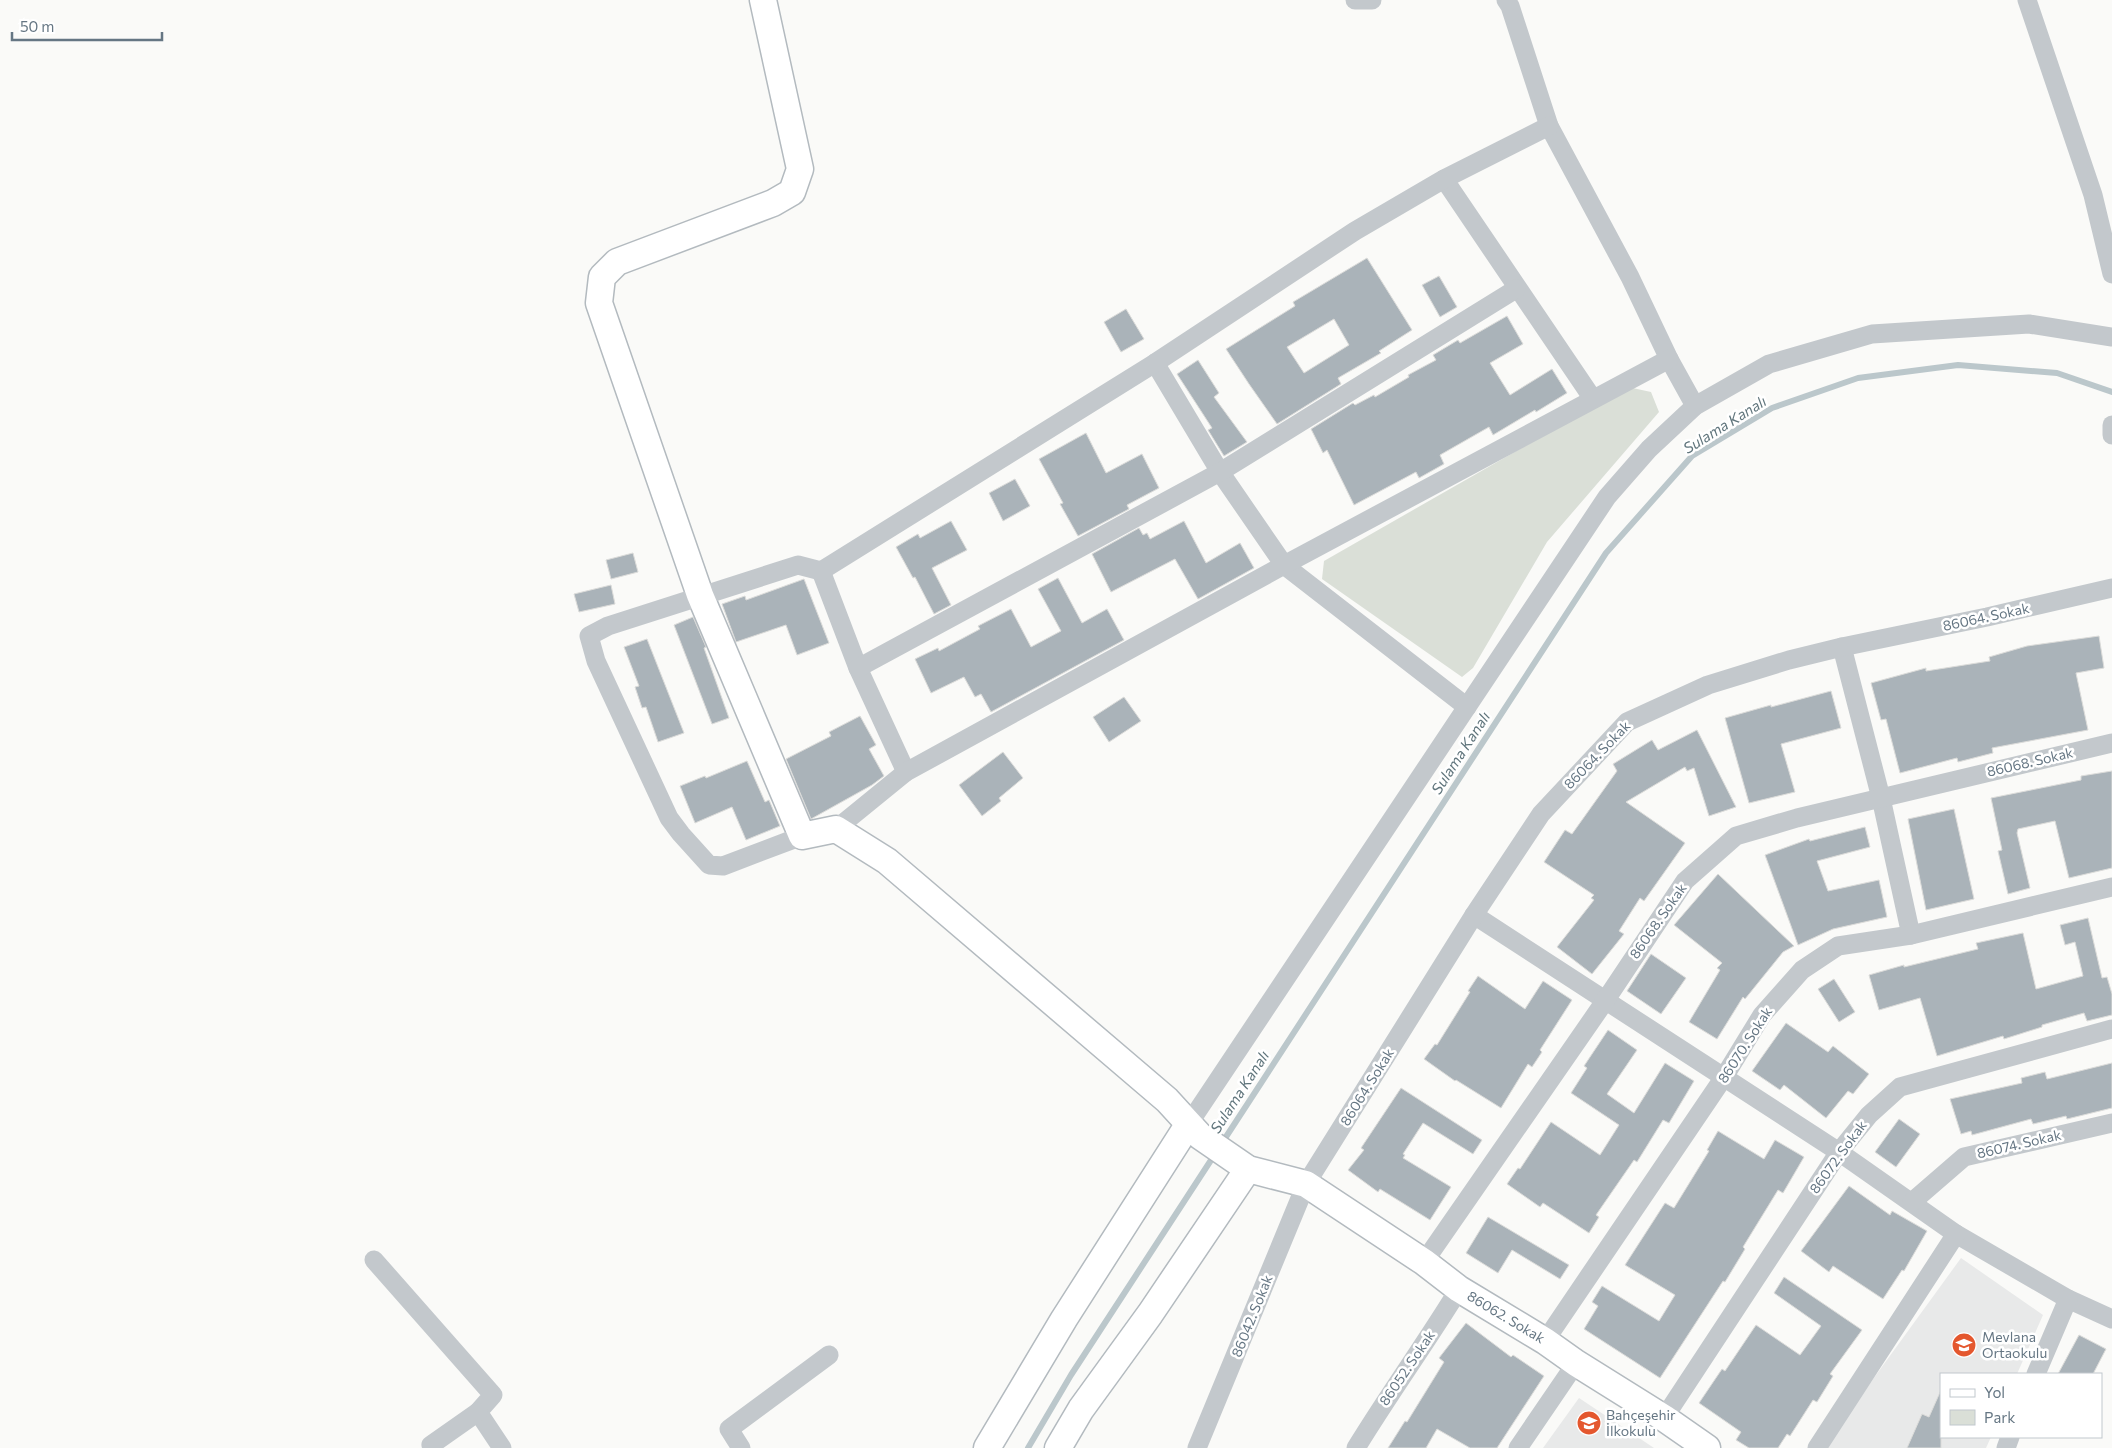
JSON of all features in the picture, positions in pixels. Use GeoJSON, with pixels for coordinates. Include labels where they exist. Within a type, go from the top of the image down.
{"type":"FeatureCollection","features":[{"type":"Feature","properties":{"kind":"main road"},"geometry":{"type":"LineString","coordinates":[[763,0],[800,169],[792,192],[773,203],[617,262],[602,277],[599,302],[700,596],[802,836],[836,829]]}},
{"type":"Feature","properties":{"kind":"main road","name":"86062. Sokak"},"geometry":{"type":"LineString","coordinates":[[836,829],[887,862],[1167,1100],[1194,1131],[1243,1165],[1306,1184],[1424,1262],[1459,1289],[1545,1341],[1576,1364],[1664,1418],[1707,1448]]}},
{"type":"Feature","properties":{"kind":"main road"},"geometry":{"type":"LineString","coordinates":[[987,1448],[1064,1319],[1194,1131]]}},
{"type":"Feature","properties":{"kind":"main road"},"geometry":{"type":"LineString","coordinates":[[1058,1448],[1081,1409],[1150,1314],[1243,1165]]}},
{"type":"Feature","properties":{"kind":"street"},"geometry":{"type":"LineString","coordinates":[[1355,0],[1372,0]]}},
{"type":"Feature","properties":{"kind":"street"},"geometry":{"type":"LineString","coordinates":[[1506,0],[1510,6],[1549,126],[1630,277],[1669,360],[1695,406]]}},
{"type":"Feature","properties":{"kind":"street"},"geometry":{"type":"LineString","coordinates":[[2027,0],[2094,195],[2112,274]]}},
{"type":"Feature","properties":{"kind":"street"},"geometry":{"type":"LineString","coordinates":[[802,836],[723,866],[709,864],[669,818],[596,661],[589,636],[608,626],[798,565],[821,571],[1155,363],[1355,231],[1444,179],[1549,126]]}},
{"type":"Feature","properties":{"kind":"street"},"geometry":{"type":"LineString","coordinates":[[1444,179],[1516,289],[1592,399]]}},
{"type":"Feature","properties":{"kind":"street"},"geometry":{"type":"LineString","coordinates":[[858,668],[1220,472],[1516,289]]}},
{"type":"Feature","properties":{"kind":"street"},"geometry":{"type":"LineString","coordinates":[[1194,1131],[1467,708],[1607,497],[1649,449],[1695,406],[1768,364],[1872,334],[2029,324],[2112,336]]}},
{"type":"Feature","properties":{"kind":"street"},"geometry":{"type":"LineString","coordinates":[[836,829],[906,772],[1284,565],[1592,399],[1669,360]]}},
{"type":"Feature","properties":{"kind":"street"},"geometry":{"type":"LineString","coordinates":[[1155,363],[1220,472],[1284,565],[1467,708]]}},
{"type":"Feature","properties":{"kind":"street"},"geometry":{"type":"LineString","coordinates":[[2112,425],[2112,433]]}},
{"type":"Feature","properties":{"kind":"street"},"geometry":{"type":"LineString","coordinates":[[821,571],[858,668],[906,772]]}},
{"type":"Feature","properties":{"kind":"street","name":"86064. Sokak"},"geometry":{"type":"LineString","coordinates":[[1306,1184],[1474,915],[1541,814],[1627,722],[1708,685],[1789,660],[1842,646],[2112,588]]}},
{"type":"Feature","properties":{"kind":"street"},"geometry":{"type":"LineString","coordinates":[[1842,646],[1881,798],[1911,935]]}},
{"type":"Feature","properties":{"kind":"street","name":"86068. Sokak"},"geometry":{"type":"LineString","coordinates":[[1424,1262],[1605,1001],[1685,881],[1736,836],[1797,818],[2112,743]]}},
{"type":"Feature","properties":{"kind":"street","name":"86070. Sokak"},"geometry":{"type":"LineString","coordinates":[[1545,1341],[1724,1077],[1762,1015],[1802,970],[1838,946],[1911,935],[2112,887]]}},
{"type":"Feature","properties":{"kind":"street"},"geometry":{"type":"LineString","coordinates":[[1474,915],[1839,1152],[1956,1234],[2068,1299],[2112,1320]]}},
{"type":"Feature","properties":{"kind":"street","name":"86072. Sokak"},"geometry":{"type":"LineString","coordinates":[[1664,1418],[1839,1152],[1869,1115],[1900,1087],[2112,1029]]}},
{"type":"Feature","properties":{"kind":"street","name":"86074. Sokak"},"geometry":{"type":"LineString","coordinates":[[1912,1202],[1964,1157],[2112,1123]]}},
{"type":"Feature","properties":{"kind":"street","name":"86042. Sokak"},"geometry":{"type":"LineString","coordinates":[[1197,1448],[1306,1184]]}},
{"type":"Feature","properties":{"kind":"street"},"geometry":{"type":"LineString","coordinates":[[1816,1448],[1956,1234]]}},
{"type":"Feature","properties":{"kind":"street"},"geometry":{"type":"LineString","coordinates":[[374,1260],[493,1395],[478,1412],[431,1445],[432,1448]]}},
{"type":"Feature","properties":{"kind":"street","name":"86052. Sokak"},"geometry":{"type":"LineString","coordinates":[[1356,1448],[1383,1403],[1428,1339],[1459,1289]]}},
{"type":"Feature","properties":{"kind":"street"},"geometry":{"type":"LineString","coordinates":[[2036,1373],[2068,1299]]}},
{"type":"Feature","properties":{"kind":"street"},"geometry":{"type":"LineString","coordinates":[[741,1448],[729,1429],[829,1356]]}},
{"type":"Feature","properties":{"kind":"street"},"geometry":{"type":"LineString","coordinates":[[1518,1448],[1576,1364]]}},
{"type":"Feature","properties":{"kind":"street"},"geometry":{"type":"LineString","coordinates":[[478,1412],[502,1448]]}},
{"type":"Feature","properties":{"kind":"shaded area","name":"Mevlana Ortaokulu"},"geometry":{"type":"Polygon","coordinates":[[[1961,1258],[2043,1315],[2017,1373],[1940,1373],[1940,1438],[1991,1438],[1986,1448],[1823,1448],[1961,1258]]]}},
{"type":"Feature","properties":{"kind":"shaded area","name":"Bahçeşehir İlkokulu"},"geometry":{"type":"Polygon","coordinates":[[[1579,1398],[1654,1448],[1543,1448],[1579,1398]]]}},
{"type":"Feature","properties":{"kind":"green space"},"geometry":{"type":"Polygon","coordinates":[[[1628,387],[1651,392],[1659,412],[1547,542],[1473,668],[1462,677],[1322,579],[1324,561],[1628,387]]]}},
{"type":"Feature","properties":{"kind":"building"},"geometry":{"type":"Polygon","coordinates":[[[1367,258],[1412,330],[1379,351],[1381,353],[1338,378],[1341,384],[1277,424],[1226,349],[1295,306],[1293,302],[1367,258]],[[1334,319],[1287,347],[1304,373],[1349,345],[1334,319]]]}},
{"type":"Feature","properties":{"kind":"building"},"geometry":{"type":"Polygon","coordinates":[[[1439,276],[1457,307],[1440,317],[1422,285],[1439,276]]]}},
{"type":"Feature","properties":{"kind":"building"},"geometry":{"type":"Polygon","coordinates":[[[1126,309],[1144,339],[1121,352],[1104,322],[1126,309]]]}},
{"type":"Feature","properties":{"kind":"building"},"geometry":{"type":"Polygon","coordinates":[[[1507,316],[1523,344],[1490,363],[1510,395],[1552,369],[1567,393],[1493,435],[1489,427],[1440,455],[1444,464],[1419,478],[1416,472],[1354,505],[1327,450],[1323,453],[1311,429],[1353,403],[1355,405],[1374,395],[1375,397],[1409,377],[1408,375],[1436,360],[1433,355],[1458,340],[1460,343],[1507,316]]]}},
{"type":"Feature","properties":{"kind":"building"},"geometry":{"type":"Polygon","coordinates":[[[1198,360],[1219,393],[1214,397],[1247,442],[1224,456],[1208,430],[1212,428],[1177,374],[1198,360]]]}},
{"type":"Feature","properties":{"kind":"building"},"geometry":{"type":"Polygon","coordinates":[[[1086,433],[1106,473],[1142,454],[1159,488],[1127,505],[1129,509],[1078,536],[1060,504],[1063,503],[1039,459],[1086,433]]]}},
{"type":"Feature","properties":{"kind":"building"},"geometry":{"type":"Polygon","coordinates":[[[1015,479],[1030,506],[1003,521],[989,493],[1015,479]]]}},
{"type":"Feature","properties":{"kind":"building"},"geometry":{"type":"Polygon","coordinates":[[[951,521],[967,550],[932,568],[951,605],[934,614],[915,577],[913,578],[896,547],[918,534],[920,538],[951,521]]]}},
{"type":"Feature","properties":{"kind":"building"},"geometry":{"type":"Polygon","coordinates":[[[1184,521],[1206,563],[1240,543],[1254,568],[1198,599],[1175,559],[1111,592],[1092,554],[1139,528],[1143,535],[1147,533],[1150,539],[1184,521]]]}},
{"type":"Feature","properties":{"kind":"building"},"geometry":{"type":"Polygon","coordinates":[[[633,553],[638,572],[611,579],[606,560],[633,553]]]}},
{"type":"Feature","properties":{"kind":"building"},"geometry":{"type":"Polygon","coordinates":[[[1058,578],[1082,623],[1107,609],[1124,640],[991,712],[981,694],[975,697],[964,677],[931,693],[915,659],[938,648],[939,651],[980,629],[978,626],[1011,609],[1031,647],[1061,631],[1038,589],[1058,578]]]}},
{"type":"Feature","properties":{"kind":"building"},"geometry":{"type":"Polygon","coordinates":[[[804,579],[829,643],[797,655],[786,625],[736,642],[722,604],[745,596],[746,600],[804,579]]]}},
{"type":"Feature","properties":{"kind":"building"},"geometry":{"type":"Polygon","coordinates":[[[611,585],[615,604],[579,612],[574,594],[611,585]]]}},
{"type":"Feature","properties":{"kind":"building"},"geometry":{"type":"Polygon","coordinates":[[[693,617],[706,647],[704,648],[729,718],[712,724],[674,625],[693,617]]]}},
{"type":"Feature","properties":{"kind":"building"},"geometry":{"type":"Polygon","coordinates":[[[2099,636],[2104,668],[2076,673],[2088,730],[1992,748],[1993,753],[1958,762],[1957,758],[1900,773],[1886,719],[1881,720],[1871,683],[1926,668],[1926,671],[1990,661],[1989,657],[2027,646],[2099,636]]]}},
{"type":"Feature","properties":{"kind":"building"},"geometry":{"type":"Polygon","coordinates":[[[647,639],[684,733],[658,742],[646,707],[642,708],[635,687],[639,686],[624,647],[647,639]]]}},
{"type":"Feature","properties":{"kind":"building"},"geometry":{"type":"Polygon","coordinates":[[[1831,691],[1841,728],[1781,744],[1795,792],[1749,803],[1725,718],[1831,691]]]}},
{"type":"Feature","properties":{"kind":"building"},"geometry":{"type":"Polygon","coordinates":[[[1124,697],[1141,721],[1109,742],[1093,717],[1124,697]]]}},
{"type":"Feature","properties":{"kind":"building"},"geometry":{"type":"Polygon","coordinates":[[[860,716],[876,745],[869,749],[884,776],[872,785],[811,819],[786,759],[831,736],[829,732],[860,716]]]}},
{"type":"Feature","properties":{"kind":"building"},"geometry":{"type":"Polygon","coordinates":[[[1697,730],[1736,807],[1709,816],[1694,768],[1687,771],[1685,767],[1626,802],[1685,843],[1644,901],[1640,898],[1619,931],[1624,934],[1592,974],[1557,947],[1594,900],[1591,898],[1594,895],[1544,862],[1565,830],[1572,834],[1617,771],[1613,764],[1652,740],[1658,750],[1697,730]]]}},
{"type":"Feature","properties":{"kind":"building"},"geometry":{"type":"Polygon","coordinates":[[[1003,752],[1023,778],[999,798],[1001,801],[982,816],[959,785],[1003,752]]]}},
{"type":"Feature","properties":{"kind":"building"},"geometry":{"type":"Polygon","coordinates":[[[747,761],[765,802],[769,800],[780,826],[746,840],[732,807],[695,823],[680,786],[705,776],[706,778],[747,761]]]}},
{"type":"Feature","properties":{"kind":"building"},"geometry":{"type":"Polygon","coordinates":[[[2112,771],[2112,868],[2069,878],[2055,821],[2018,829],[2017,833],[2030,888],[2008,894],[1998,851],[2002,850],[1991,798],[2081,780],[2081,776],[2112,771]]]}},
{"type":"Feature","properties":{"kind":"building"},"geometry":{"type":"Polygon","coordinates":[[[1954,809],[1974,899],[1926,910],[1908,819],[1954,809]]]}},
{"type":"Feature","properties":{"kind":"building"},"geometry":{"type":"Polygon","coordinates":[[[1865,827],[1870,847],[1817,861],[1828,891],[1879,880],[1887,917],[1833,929],[1798,945],[1765,855],[1809,839],[1810,841],[1865,827]]]}},
{"type":"Feature","properties":{"kind":"building"},"geometry":{"type":"Polygon","coordinates":[[[1718,874],[1794,946],[1783,952],[1745,999],[1743,997],[1717,1039],[1689,1022],[1720,970],[1717,968],[1722,963],[1674,925],[1718,874]]]}},
{"type":"Feature","properties":{"kind":"building"},"geometry":{"type":"Polygon","coordinates":[[[2088,918],[2102,978],[2107,977],[2112,994],[2112,1015],[2087,1021],[2084,1013],[2042,1025],[2042,1027],[2004,1039],[2003,1036],[1937,1056],[1920,998],[1879,1010],[1869,975],[1904,965],[1904,967],[1978,949],[1976,943],[2023,933],[2036,989],[2083,976],[2075,942],[2065,945],[2060,925],[2088,918]]]}},
{"type":"Feature","properties":{"kind":"building"},"geometry":{"type":"Polygon","coordinates":[[[1651,954],[1686,978],[1661,1014],[1627,991],[1651,954]]]}},
{"type":"Feature","properties":{"kind":"building"},"geometry":{"type":"Polygon","coordinates":[[[1478,976],[1525,1009],[1543,981],[1572,1000],[1540,1050],[1542,1052],[1532,1067],[1528,1064],[1501,1108],[1455,1081],[1424,1059],[1435,1044],[1437,1045],[1478,976]]]}},
{"type":"Feature","properties":{"kind":"building"},"geometry":{"type":"Polygon","coordinates":[[[1834,979],[1855,1012],[1839,1022],[1818,989],[1834,979]]]}},
{"type":"Feature","properties":{"kind":"building"},"geometry":{"type":"Polygon","coordinates":[[[1786,1023],[1828,1052],[1833,1046],[1869,1074],[1853,1094],[1848,1091],[1826,1118],[1784,1085],[1780,1090],[1752,1071],[1786,1023]]]}},
{"type":"Feature","properties":{"kind":"building"},"geometry":{"type":"Polygon","coordinates":[[[1608,1030],[1637,1050],[1607,1094],[1634,1113],[1665,1063],[1694,1081],[1669,1123],[1663,1120],[1637,1162],[1634,1160],[1596,1215],[1599,1217],[1589,1233],[1543,1203],[1540,1207],[1507,1184],[1518,1168],[1520,1169],[1551,1122],[1600,1155],[1619,1125],[1571,1093],[1587,1068],[1584,1066],[1608,1030]]]}},
{"type":"Feature","properties":{"kind":"building"},"geometry":{"type":"Polygon","coordinates":[[[2112,1063],[2112,1108],[2067,1119],[2066,1116],[2033,1124],[2031,1119],[1972,1135],[1971,1131],[1961,1134],[1950,1099],[2022,1083],[2021,1078],[2045,1072],[2047,1079],[2112,1063]]]}},
{"type":"Feature","properties":{"kind":"building"},"geometry":{"type":"Polygon","coordinates":[[[1401,1088],[1482,1140],[1473,1154],[1423,1123],[1403,1154],[1405,1155],[1403,1158],[1451,1187],[1430,1220],[1380,1189],[1378,1192],[1348,1170],[1364,1150],[1361,1148],[1401,1088]]]}},
{"type":"Feature","properties":{"kind":"building"},"geometry":{"type":"Polygon","coordinates":[[[1899,1119],[1920,1134],[1896,1167],[1875,1152],[1899,1119]]]}},
{"type":"Feature","properties":{"kind":"building"},"geometry":{"type":"Polygon","coordinates":[[[1718,1131],[1764,1159],[1775,1140],[1804,1157],[1783,1193],[1778,1190],[1743,1247],[1745,1249],[1725,1282],[1723,1281],[1660,1378],[1584,1329],[1598,1306],[1592,1302],[1602,1286],[1659,1321],[1675,1295],[1625,1265],[1665,1203],[1674,1208],[1709,1151],[1707,1150],[1718,1131]]]}},
{"type":"Feature","properties":{"kind":"building"},"geometry":{"type":"Polygon","coordinates":[[[1849,1186],[1890,1215],[1892,1211],[1927,1231],[1904,1271],[1902,1270],[1883,1299],[1833,1266],[1829,1272],[1801,1251],[1849,1186]]]}},
{"type":"Feature","properties":{"kind":"building"},"geometry":{"type":"Polygon","coordinates":[[[1488,1217],[1569,1265],[1560,1279],[1512,1250],[1498,1273],[1466,1253],[1488,1217]]]}},
{"type":"Feature","properties":{"kind":"building"},"geometry":{"type":"Polygon","coordinates":[[[1784,1277],[1862,1330],[1830,1374],[1833,1376],[1817,1402],[1813,1400],[1790,1436],[1787,1434],[1778,1448],[1749,1448],[1736,1440],[1741,1432],[1699,1403],[1722,1369],[1725,1371],[1756,1325],[1800,1355],[1821,1326],[1774,1293],[1784,1277]]]}},
{"type":"Feature","properties":{"kind":"building"},"geometry":{"type":"Polygon","coordinates":[[[1466,1323],[1511,1357],[1513,1355],[1544,1376],[1497,1448],[1470,1448],[1437,1429],[1426,1448],[1388,1448],[1405,1421],[1407,1422],[1444,1362],[1439,1358],[1466,1323]]]}},
{"type":"Feature","properties":{"kind":"building"},"geometry":{"type":"Polygon","coordinates":[[[2079,1335],[2106,1349],[2094,1373],[2059,1373],[2079,1335]]]}},
{"type":"Feature","properties":{"kind":"building"},"geometry":{"type":"Polygon","coordinates":[[[1940,1392],[1941,1448],[1907,1448],[1922,1414],[1929,1417],[1940,1392]]]}},
{"type":"Feature","properties":{"kind":"waterway","name":"Sulama Kanalı"},"geometry":{"type":"LineString","coordinates":[[1222,1143],[1606,553],[1692,456],[1772,408],[1858,378],[1958,365],[2057,373],[2112,392]]}},
{"type":"Feature","properties":{"kind":"waterway","name":"Sulama Kanalı"},"geometry":{"type":"LineString","coordinates":[[1028,1448],[1071,1375],[1215,1154]]}},
{"type":"Feature","properties":{"kind":"place","name":"Mevlana Ortaokulu"},"geometry":{"type":"Point","coordinates":[1964,1345]}},
{"type":"Feature","properties":{"kind":"place","name":"Bahçeşehir İlkokulu"},"geometry":{"type":"Point","coordinates":[1589,1423]}}]}
